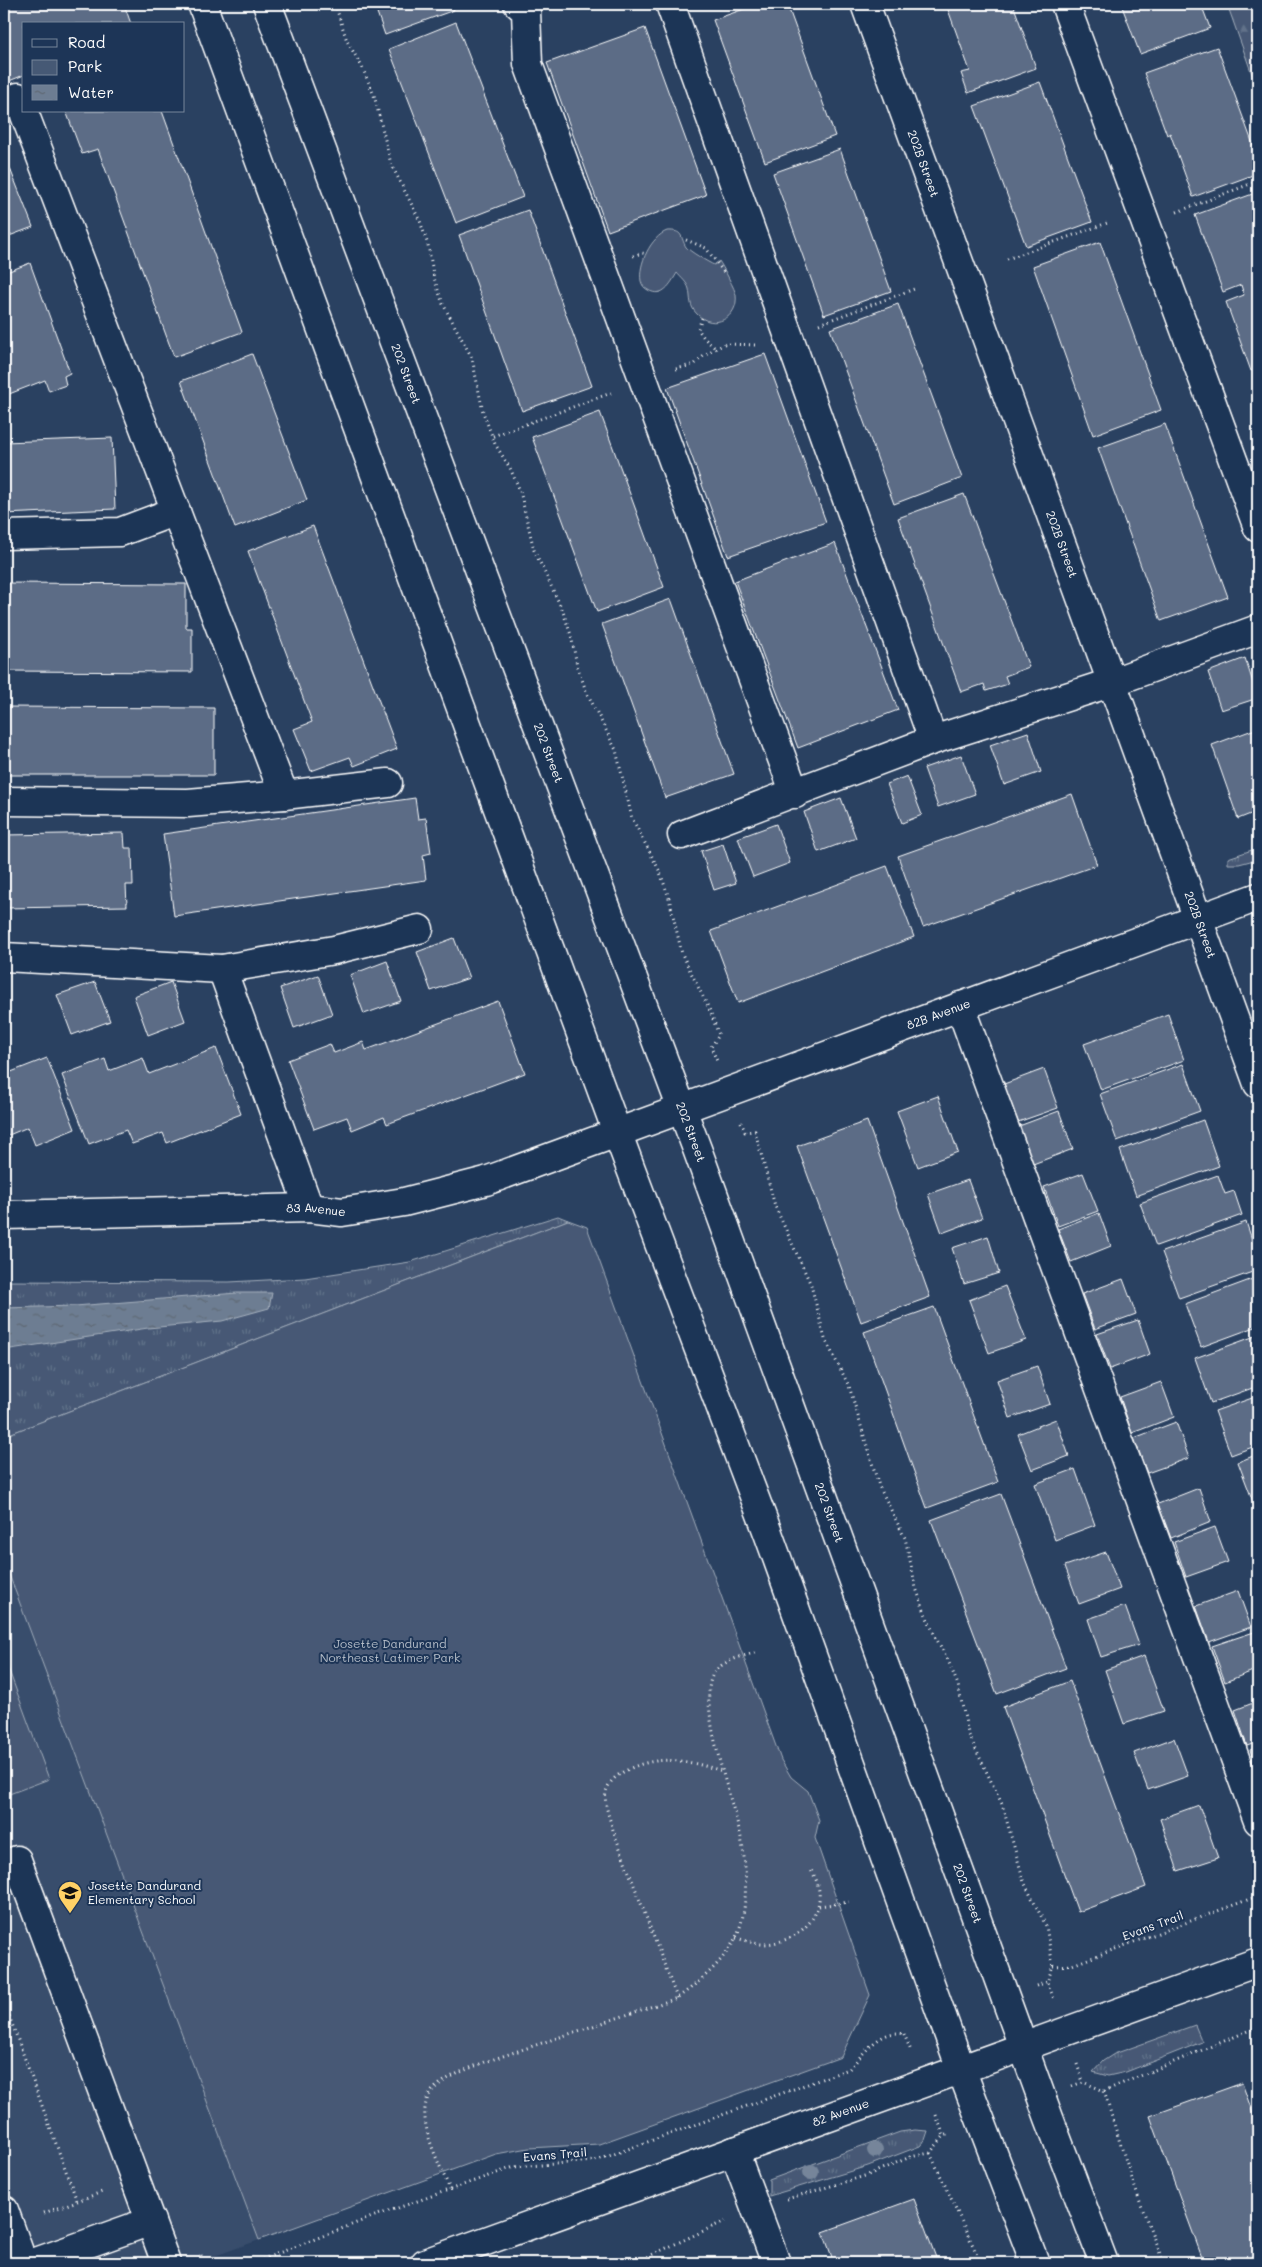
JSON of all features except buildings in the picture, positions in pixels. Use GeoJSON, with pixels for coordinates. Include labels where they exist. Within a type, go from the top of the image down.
{"type":"FeatureCollection","features":[{"type":"Feature","properties":{"kind":"main road"},"geometry":{"type":"LineString","coordinates":[[202,4],[617,1132],[764,1523],[962,2069],[1035,2263]]}},
{"type":"Feature","properties":{"kind":"main road","name":"202 Street"},"geometry":{"type":"LineString","coordinates":[[267,4],[682,1109],[1104,2263]]}},
{"type":"Feature","properties":{"kind":"main road"},"geometry":{"type":"LineString","coordinates":[[670,4],[933,740]]}},
{"type":"Feature","properties":{"kind":"main road","name":"202B Street"},"geometry":{"type":"LineString","coordinates":[[865,4],[1200,918],[1258,1084]]}},
{"type":"Feature","properties":{"kind":"main road"},"geometry":{"type":"LineString","coordinates":[[1065,4],[1258,528]]}},
{"type":"Feature","properties":{"kind":"main road"},"geometry":{"type":"LineString","coordinates":[[530,6],[528,64],[795,794]]}},
{"type":"Feature","properties":{"kind":"main road"},"geometry":{"type":"LineString","coordinates":[[15,98],[284,795]]}},
{"type":"Feature","properties":{"kind":"main road"},"geometry":{"type":"LineString","coordinates":[[4,534],[120,532],[176,511]]}},
{"type":"Feature","properties":{"kind":"main road"},"geometry":{"type":"LineString","coordinates":[[682,835],[795,794],[933,740],[1113,682],[1258,629]]}},
{"type":"Feature","properties":{"kind":"main road"},"geometry":{"type":"LineString","coordinates":[[4,801],[188,803],[284,795],[388,783]]}},
{"type":"Feature","properties":{"kind":"main road","name":"82B Avenue"},"geometry":{"type":"LineString","coordinates":[[617,1132],[1258,897]]}},
{"type":"Feature","properties":{"kind":"main road"},"geometry":{"type":"LineString","coordinates":[[4,957],[222,969],[334,950],[419,929]]}},
{"type":"Feature","properties":{"kind":"main road"},"geometry":{"type":"LineString","coordinates":[[222,969],[309,1208]]}},
{"type":"Feature","properties":{"kind":"main road"},"geometry":{"type":"LineString","coordinates":[[960,1006],[1258,1821]]}},
{"type":"Feature","properties":{"kind":"main road","name":"83 Avenue"},"geometry":{"type":"LineString","coordinates":[[4,1215],[309,1208],[342,1212],[404,1202],[486,1181],[617,1132]]}},
{"type":"Feature","properties":{"kind":"main road"},"geometry":{"type":"LineString","coordinates":[[4,1865],[17,1860],[166,2263]]}},
{"type":"Feature","properties":{"kind":"main road","name":"82 Avenue"},"geometry":{"type":"LineString","coordinates":[[425,2263],[1258,1962]]}},
{"type":"Feature","properties":{"kind":"main road"},"geometry":{"type":"LineString","coordinates":[[734,2151],[776,2263]]}},
{"type":"Feature","properties":{"kind":"main road"},"geometry":{"type":"LineString","coordinates":[[4,2210],[23,2263]]}},
{"type":"Feature","properties":{"kind":"main road"},"geometry":{"type":"LineString","coordinates":[[33,2263],[150,2221]]}},
{"type":"Feature","properties":{"kind":"path"},"geometry":{"type":"LineString","coordinates":[[335,4],[347,41],[362,67],[374,95],[391,164],[420,221],[428,245],[434,278],[443,304],[472,358],[483,412],[495,444],[510,468],[520,491],[534,550],[562,609],[571,634],[577,665],[586,691],[616,750],[632,818],[660,872],[669,898],[682,954],[710,1011],[719,1035],[711,1046]]}},
{"type":"Feature","properties":{"kind":"path"},"geometry":{"type":"LineString","coordinates":[[1007,259],[1258,181]]}},
{"type":"Feature","properties":{"kind":"path"},"geometry":{"type":"LineString","coordinates":[[686,240],[706,248],[725,274],[718,262]]}},
{"type":"Feature","properties":{"kind":"path"},"geometry":{"type":"LineString","coordinates":[[788,336],[917,288]]}},
{"type":"Feature","properties":{"kind":"path"},"geometry":{"type":"LineString","coordinates":[[702,318],[698,328],[715,348]]}},
{"type":"Feature","properties":{"kind":"path"},"geometry":{"type":"LineString","coordinates":[[745,1132],[755,1131],[775,1206],[810,1284],[825,1339],[849,1386],[879,1486],[905,1538],[916,1588],[936,1638],[958,1685],[968,1733],[1002,1804],[1024,1882],[1046,1926],[1053,1966],[1047,1982]]}},
{"type":"Feature","properties":{"kind":"path"},"geometry":{"type":"LineString","coordinates":[[450,2190],[427,2131],[424,2112],[426,2099],[436,2087],[455,2075],[485,2062],[677,1998],[693,1987],[709,1971],[736,1938],[744,1902],[745,1866],[742,1840],[722,1772],[709,1710],[709,1686],[715,1671],[728,1662],[758,1652]]}},
{"type":"Feature","properties":{"kind":"path"},"geometry":{"type":"LineString","coordinates":[[677,1998],[613,1830],[607,1806],[606,1790],[614,1779],[624,1771],[640,1764],[664,1759],[694,1762],[722,1772]]}},
{"type":"Feature","properties":{"kind":"path"},"geometry":{"type":"LineString","coordinates":[[736,1938],[764,1944],[790,1937],[809,1923],[819,1906],[819,1886],[811,1870]]}},
{"type":"Feature","properties":{"kind":"path","name":"Evans Trail"},"geometry":{"type":"LineString","coordinates":[[1053,1966],[1072,1965],[1258,1896]]}},
{"type":"Feature","properties":{"kind":"path"},"geometry":{"type":"LineString","coordinates":[[819,1906],[849,1902]]}},
{"type":"Feature","properties":{"kind":"path"},"geometry":{"type":"LineString","coordinates":[[4,2002],[78,2202]]}},
{"type":"Feature","properties":{"kind":"path"},"geometry":{"type":"LineString","coordinates":[[1083,2082],[1104,2091],[1258,2027]]}},
{"type":"Feature","properties":{"kind":"path","name":"Evans Trail"},"geometry":{"type":"LineString","coordinates":[[253,2263],[372,2216],[514,2167],[595,2161],[849,2069],[879,2038],[896,2032],[904,2034]]}},
{"type":"Feature","properties":{"kind":"path"},"geometry":{"type":"LineString","coordinates":[[1104,2091],[1144,2215],[1164,2263]]}},
{"type":"Feature","properties":{"kind":"path"},"geometry":{"type":"LineString","coordinates":[[930,2153],[981,2263]]}},
{"type":"Feature","properties":{"kind":"path"},"geometry":{"type":"LineString","coordinates":[[44,2213],[78,2202],[106,2190]]}},
{"type":"Feature","properties":{"kind":"shaded area","name":"Josette Dandurand Elementary School"},"geometry":{"type":"Polygon","coordinates":[[[4,1561],[259,2240],[195,2263],[4,2263],[4,1561]]]}},
{"type":"Feature","properties":{"kind":"green space"},"geometry":{"type":"Polygon","coordinates":[[[1227,4],[1258,4],[1258,91],[1227,4]]]}},
{"type":"Feature","properties":{"kind":"green space"},"geometry":{"type":"Polygon","coordinates":[[[667,231],[679,233],[686,247],[714,265],[719,261],[721,263],[736,295],[736,303],[733,310],[724,320],[717,322],[703,319],[694,311],[691,305],[689,289],[677,273],[666,289],[658,293],[647,289],[643,285],[641,274],[647,252],[656,239],[667,231]]]}},
{"type":"Feature","properties":{"kind":"green space"},"geometry":{"type":"Polygon","coordinates":[[[1258,848],[1258,859],[1239,864],[1228,864],[1228,858],[1258,848]]]}},
{"type":"Feature","properties":{"kind":"green space"},"geometry":{"type":"Polygon","coordinates":[[[558,1216],[568,1220],[4,1436],[4,1281],[229,1282],[305,1278],[410,1262],[558,1216]]]}},
{"type":"Feature","properties":{"kind":"green space","name":"Josette Dandurand Northeast Latimer Park"},"geometry":{"type":"Polygon","coordinates":[[[568,1220],[587,1227],[781,1760],[791,1777],[808,1791],[819,1820],[815,1838],[870,1995],[841,2057],[599,2144],[529,2148],[496,2154],[259,2240],[4,1561],[4,1436],[568,1220]]]}},
{"type":"Feature","properties":{"kind":"green space"},"geometry":{"type":"Polygon","coordinates":[[[4,1657],[49,1779],[4,1796],[4,1657]]]}},
{"type":"Feature","properties":{"kind":"green space"},"geometry":{"type":"Polygon","coordinates":[[[1195,2025],[1202,2042],[1126,2072],[1108,2076],[1093,2072],[1103,2061],[1114,2054],[1195,2025]]]}},
{"type":"Feature","properties":{"kind":"green space"},"geometry":{"type":"Polygon","coordinates":[[[928,2131],[925,2140],[920,2146],[868,2166],[769,2196],[769,2180],[900,2132],[928,2131]]]}},
{"type":"Feature","properties":{"kind":"water"},"geometry":{"type":"Polygon","coordinates":[[[237,1293],[272,1293],[269,1308],[222,1321],[148,1328],[4,1350],[4,1308],[75,1306],[237,1293]]]}},
{"type":"Feature","properties":{"kind":"place","name":"Josette Dandurand Elementary School"},"geometry":{"type":"Point","coordinates":[70,1914]}}]}
